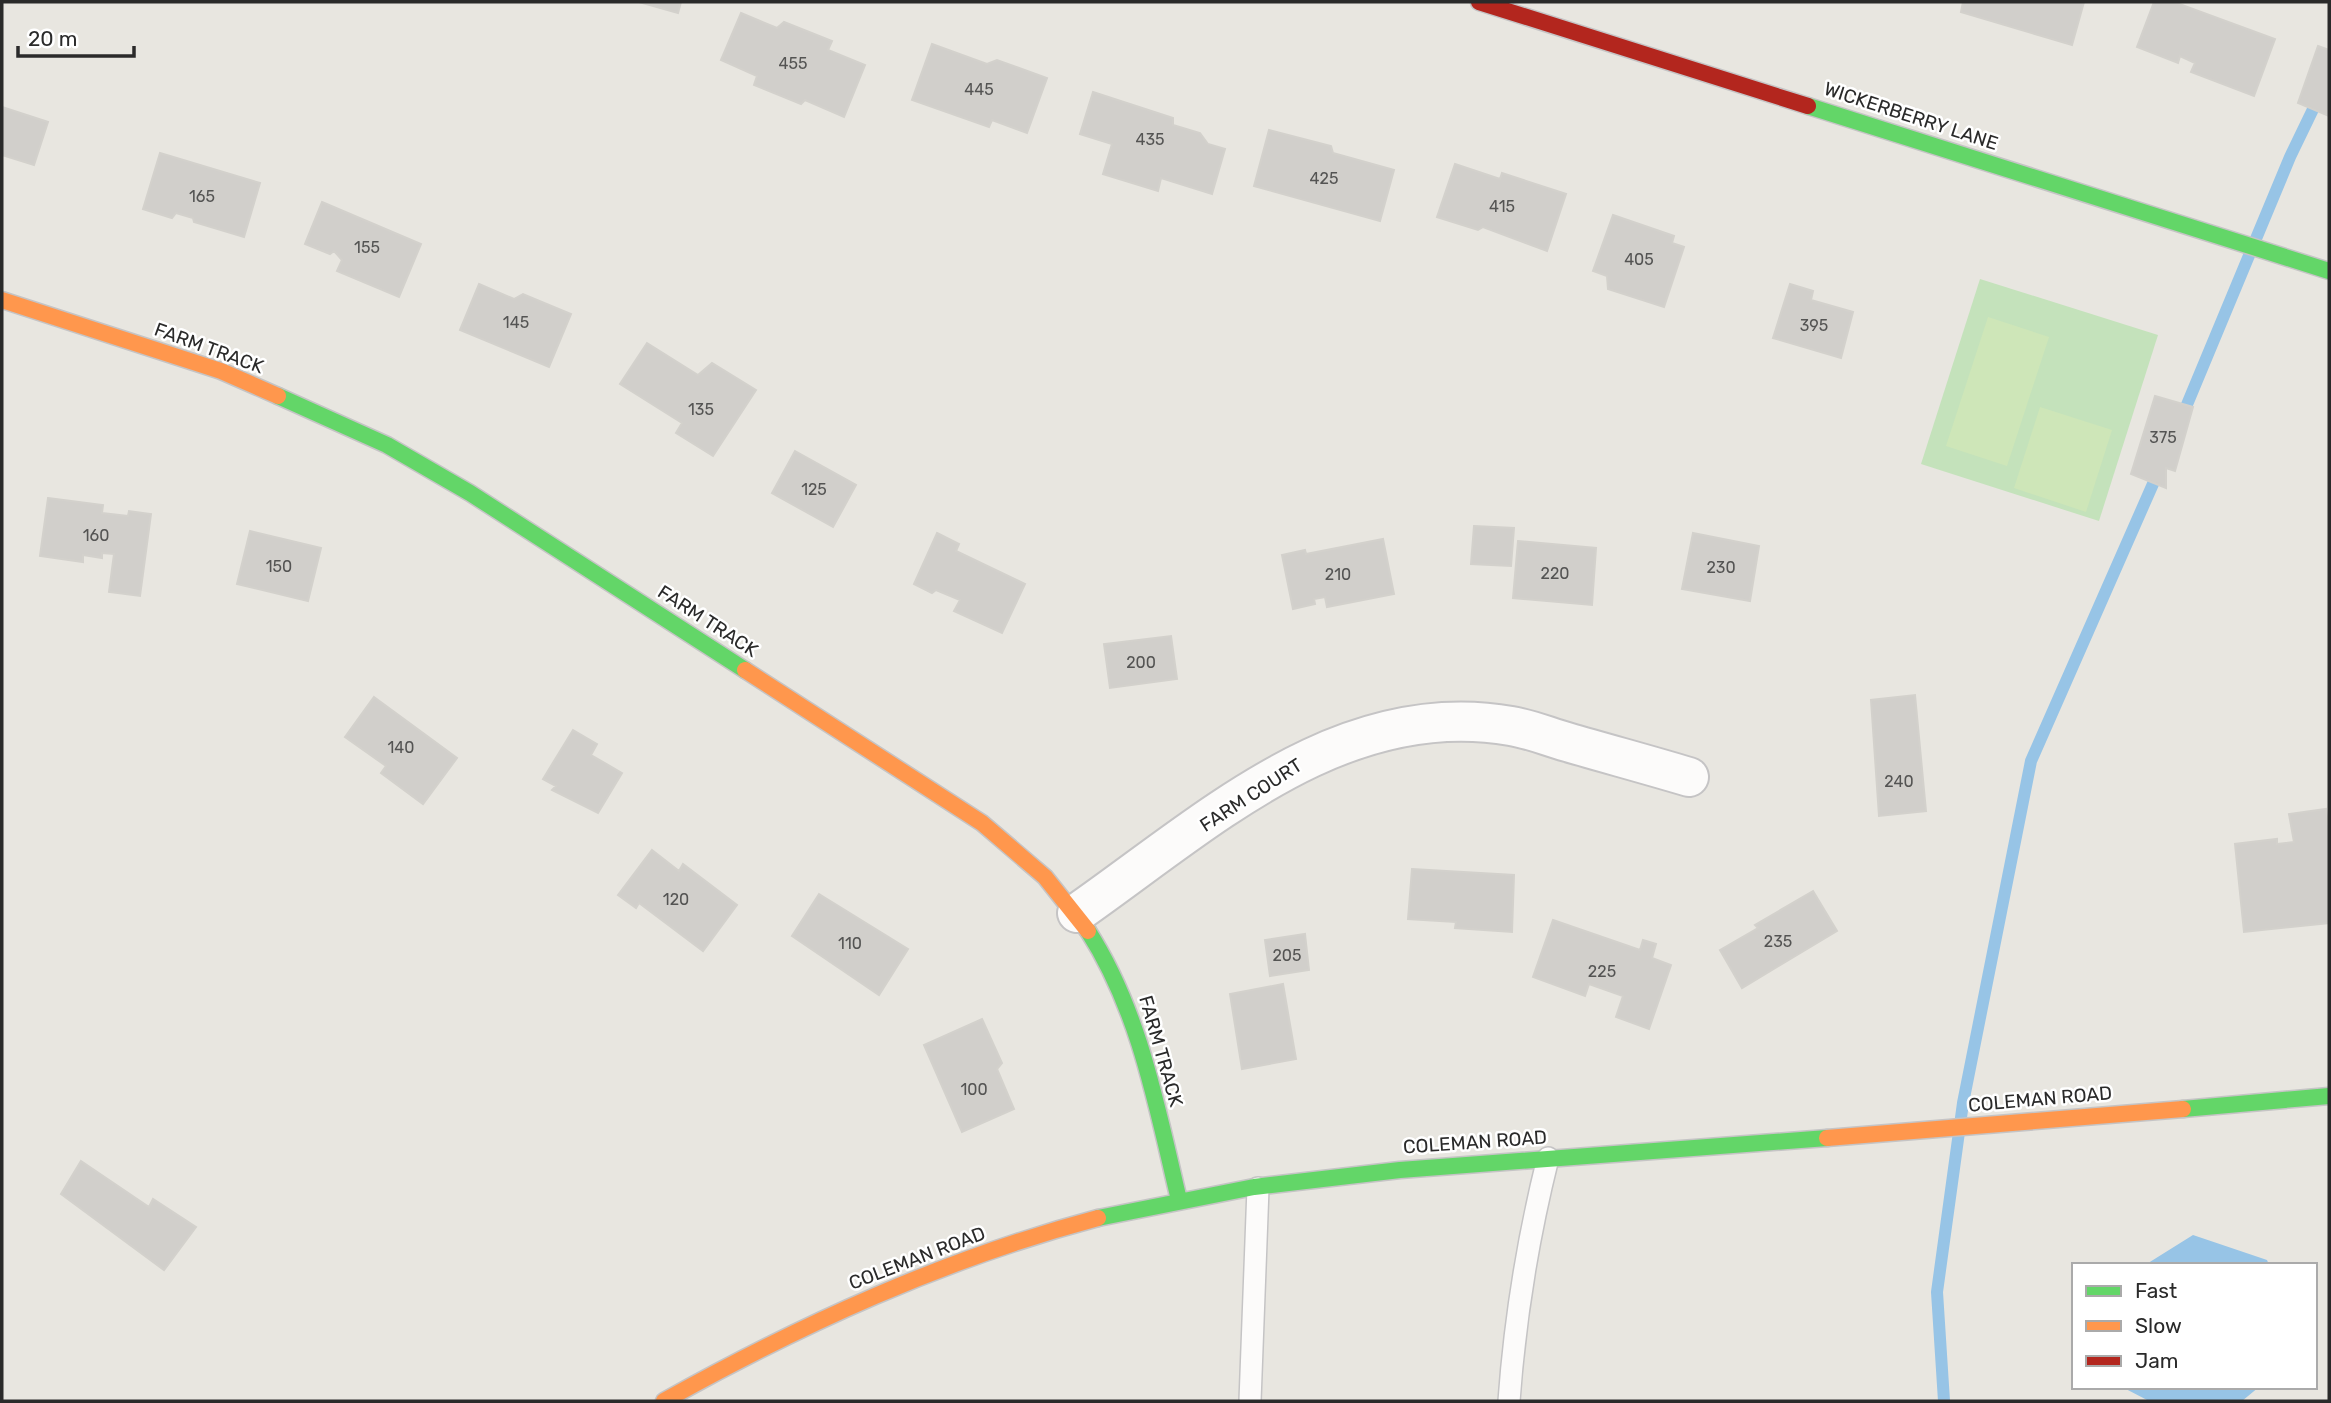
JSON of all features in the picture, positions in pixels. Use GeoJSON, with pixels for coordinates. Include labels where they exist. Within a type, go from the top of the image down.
{"type":"FeatureCollection","features":[{"type":"Feature","properties":{"kind":"street","name":"WICKERBERRY LANE"},"geometry":{"type":"LineString","coordinates":[[1479,2],[2329,271]]}},
{"type":"Feature","properties":{"kind":"street","name":"FARM TRACK"},"geometry":{"type":"LineString","coordinates":[[2,300],[221,371],[387,444],[470,493],[982,823],[1033,864],[1077,913],[1109,964],[1134,1019],[1179,1200]]}},
{"type":"Feature","properties":{"kind":"street","name":"FARM COURT"},"geometry":{"type":"LineString","coordinates":[[1077,913],[1279,772],[1329,748],[1382,731],[1449,723],[1511,726],[1689,777]]}},
{"type":"Feature","properties":{"kind":"street","name":"COLEMAN ROAD"},"geometry":{"type":"LineString","coordinates":[[664,1401],[727,1365],[837,1311],[949,1266],[1061,1229],[1179,1200],[1383,1169],[1871,1135],[2329,1096]]}},
{"type":"Feature","properties":{"kind":"lane"},"geometry":{"type":"LineString","coordinates":[[1509,1401],[1513,1342],[1526,1253],[1548,1158]]}},
{"type":"Feature","properties":{"kind":"lane"},"geometry":{"type":"LineString","coordinates":[[1250,1401],[1258,1188]]}},
{"type":"Feature","properties":{"kind":"green space"},"geometry":{"type":"Polygon","coordinates":[[[1980,279],[2158,335],[2099,521],[1921,464],[1980,279]]]}},
{"type":"Feature","properties":{"kind":"green space"},"geometry":{"type":"Polygon","coordinates":[[[1988,317],[2049,337],[2007,466],[1946,446],[1988,317]]]}},
{"type":"Feature","properties":{"kind":"green space"},"geometry":{"type":"Polygon","coordinates":[[[2040,407],[2112,430],[2086,512],[2014,488],[2040,407]]]}},
{"type":"Feature","properties":{"kind":"water"},"geometry":{"type":"Polygon","coordinates":[[[2193,1235],[2267,1260],[2268,1263],[2148,1263],[2193,1235]]]}},
{"type":"Feature","properties":{"kind":"water"},"geometry":{"type":"Polygon","coordinates":[[[2126,1389],[2257,1389],[2242,1401],[2149,1401],[2126,1389]]]}},
{"type":"Feature","properties":{"kind":"building"},"geometry":{"type":"Polygon","coordinates":[[[639,2],[681,2],[678,13],[639,2]]]}},
{"type":"Feature","properties":{"kind":"building"},"geometry":{"type":"Polygon","coordinates":[[[1963,2],[2084,2],[2072,45],[1961,12],[1963,2]]]}},
{"type":"Feature","properties":{"kind":"building"},"geometry":{"type":"Polygon","coordinates":[[[2154,2],[2174,2],[2275,39],[2254,96],[2191,72],[2195,63],[2180,56],[2178,63],[2137,47],[2154,2]]]}},
{"type":"Feature","properties":{"kind":"building"},"geometry":{"type":"Polygon","coordinates":[[[741,13],[777,28],[784,22],[832,41],[828,50],[865,65],[844,117],[805,100],[801,104],[754,85],[757,76],[721,60],[741,13]]]}},
{"type":"Feature","properties":{"kind":"building"},"geometry":{"type":"Polygon","coordinates":[[[932,44],[987,64],[997,60],[1047,78],[1027,133],[992,120],[989,127],[912,100],[932,44]]]}},
{"type":"Feature","properties":{"kind":"building"},"geometry":{"type":"Polygon","coordinates":[[[2318,46],[2329,50],[2329,116],[2298,103],[2318,46]]]}},
{"type":"Feature","properties":{"kind":"building"},"geometry":{"type":"Polygon","coordinates":[[[1093,92],[1173,118],[1173,125],[1200,133],[1208,144],[1225,149],[1212,194],[1161,178],[1158,191],[1103,174],[1112,144],[1080,134],[1093,92]]]}},
{"type":"Feature","properties":{"kind":"building"},"geometry":{"type":"Polygon","coordinates":[[[2,107],[48,122],[34,165],[2,155],[2,107]]]}},
{"type":"Feature","properties":{"kind":"building"},"geometry":{"type":"Polygon","coordinates":[[[1269,130],[1331,146],[1333,153],[1394,170],[1380,221],[1254,186],[1269,130]]]}},
{"type":"Feature","properties":{"kind":"building"},"geometry":{"type":"Polygon","coordinates":[[[160,153],[260,183],[244,237],[194,222],[193,218],[176,213],[172,218],[143,209],[160,153]]]}},
{"type":"Feature","properties":{"kind":"building"},"geometry":{"type":"Polygon","coordinates":[[[1455,164],[1500,179],[1502,173],[1566,194],[1547,251],[1483,227],[1478,230],[1437,217],[1455,164]]]}},
{"type":"Feature","properties":{"kind":"building"},"geometry":{"type":"Polygon","coordinates":[[[322,202],[421,244],[399,297],[337,271],[342,260],[334,251],[330,254],[305,244],[322,202]]]}},
{"type":"Feature","properties":{"kind":"building"},"geometry":{"type":"Polygon","coordinates":[[[1613,215],[1674,236],[1672,243],[1684,247],[1664,307],[1608,289],[1607,276],[1593,271],[1613,215]]]}},
{"type":"Feature","properties":{"kind":"building"},"geometry":{"type":"Polygon","coordinates":[[[479,284],[514,299],[523,294],[571,314],[549,367],[460,330],[479,284]]]}},
{"type":"Feature","properties":{"kind":"building"},"geometry":{"type":"Polygon","coordinates":[[[1790,284],[1813,291],[1811,300],[1853,312],[1841,358],[1773,338],[1790,284]]]}},
{"type":"Feature","properties":{"kind":"building"},"geometry":{"type":"Polygon","coordinates":[[[647,343],[698,375],[712,363],[756,390],[713,456],[676,433],[682,423],[620,384],[647,343]]]}},
{"type":"Feature","properties":{"kind":"building"},"geometry":{"type":"Polygon","coordinates":[[[2155,396],[2193,407],[2175,471],[2166,468],[2166,488],[2131,474],[2155,396]]]}},
{"type":"Feature","properties":{"kind":"building"},"geometry":{"type":"Polygon","coordinates":[[[795,451],[856,485],[833,527],[772,493],[795,451]]]}},
{"type":"Feature","properties":{"kind":"building"},"geometry":{"type":"Polygon","coordinates":[[[48,498],[103,505],[102,513],[128,516],[129,511],[151,514],[140,596],[109,592],[114,554],[102,553],[102,558],[83,555],[83,562],[40,556],[48,498]]]}},
{"type":"Feature","properties":{"kind":"building"},"geometry":{"type":"Polygon","coordinates":[[[1474,526],[1514,528],[1511,566],[1471,564],[1474,526]]]}},
{"type":"Feature","properties":{"kind":"building"},"geometry":{"type":"Polygon","coordinates":[[[250,531],[321,548],[308,601],[237,584],[250,531]]]}},
{"type":"Feature","properties":{"kind":"building"},"geometry":{"type":"Polygon","coordinates":[[[937,533],[959,544],[956,551],[1025,584],[1002,633],[954,611],[960,600],[936,590],[932,593],[914,584],[937,533]]]}},
{"type":"Feature","properties":{"kind":"building"},"geometry":{"type":"Polygon","coordinates":[[[1693,533],[1759,546],[1750,601],[1682,589],[1693,533]]]}},
{"type":"Feature","properties":{"kind":"building"},"geometry":{"type":"Polygon","coordinates":[[[1383,539],[1394,594],[1327,607],[1325,597],[1314,599],[1315,604],[1293,609],[1282,555],[1305,550],[1306,554],[1383,539]]]}},
{"type":"Feature","properties":{"kind":"building"},"geometry":{"type":"Polygon","coordinates":[[[1518,541],[1596,548],[1592,605],[1513,598],[1518,541]]]}},
{"type":"Feature","properties":{"kind":"building"},"geometry":{"type":"Polygon","coordinates":[[[1171,636],[1177,679],[1110,688],[1104,644],[1171,636]]]}},
{"type":"Feature","properties":{"kind":"building"},"geometry":{"type":"Polygon","coordinates":[[[1915,695],[1926,811],[1879,816],[1871,700],[1915,695]]]}},
{"type":"Feature","properties":{"kind":"building"},"geometry":{"type":"Polygon","coordinates":[[[374,697],[457,758],[423,804],[381,773],[386,766],[345,737],[374,697]]]}},
{"type":"Feature","properties":{"kind":"building"},"geometry":{"type":"Polygon","coordinates":[[[573,730],[597,744],[591,755],[622,773],[598,813],[552,790],[556,786],[543,779],[573,730]]]}},
{"type":"Feature","properties":{"kind":"building"},"geometry":{"type":"Polygon","coordinates":[[[2326,809],[2329,832],[2329,923],[2244,932],[2235,844],[2277,839],[2277,844],[2294,842],[2289,814],[2326,809]]]}},
{"type":"Feature","properties":{"kind":"building"},"geometry":{"type":"Polygon","coordinates":[[[652,850],[679,871],[683,864],[737,905],[703,951],[639,903],[636,908],[618,895],[652,850]]]}},
{"type":"Feature","properties":{"kind":"building"},"geometry":{"type":"Polygon","coordinates":[[[1412,869],[1514,875],[1512,932],[1455,928],[1456,922],[1408,919],[1412,869]]]}},
{"type":"Feature","properties":{"kind":"building"},"geometry":{"type":"Polygon","coordinates":[[[1813,891],[1837,931],[1742,988],[1720,950],[1758,928],[1755,925],[1813,891]]]}},
{"type":"Feature","properties":{"kind":"building"},"geometry":{"type":"Polygon","coordinates":[[[819,894],[908,949],[879,995],[792,936],[819,894]]]}},
{"type":"Feature","properties":{"kind":"building"},"geometry":{"type":"Polygon","coordinates":[[[1553,920],[1640,950],[1643,940],[1656,944],[1652,958],[1671,965],[1649,1029],[1616,1017],[1623,996],[1589,984],[1585,996],[1533,977],[1553,920]]]}},
{"type":"Feature","properties":{"kind":"building"},"geometry":{"type":"Polygon","coordinates":[[[1305,934],[1309,970],[1270,976],[1265,940],[1305,934]]]}},
{"type":"Feature","properties":{"kind":"building"},"geometry":{"type":"Polygon","coordinates":[[[1283,984],[1296,1059],[1242,1069],[1230,994],[1283,984]]]}},
{"type":"Feature","properties":{"kind":"building"},"geometry":{"type":"Polygon","coordinates":[[[982,1019],[1002,1063],[997,1069],[1014,1109],[962,1132],[924,1045],[982,1019]]]}},
{"type":"Feature","properties":{"kind":"building"},"geometry":{"type":"Polygon","coordinates":[[[81,1161],[149,1207],[153,1199],[196,1227],[164,1270],[61,1194],[81,1161]]]}},
{"type":"Feature","properties":{"kind":"waterway"},"geometry":{"type":"LineString","coordinates":[[2181,419],[2290,157],[2329,76]]}},
{"type":"Feature","properties":{"kind":"waterway"},"geometry":{"type":"LineString","coordinates":[[1944,1401],[1937,1292],[1963,1103],[2031,761],[2160,468]]}},
{"type":"Feature","properties":{"kind":"traffic: fast"},"geometry":{"type":"LineString","coordinates":[[1808,106],[2329,271]]}},
{"type":"Feature","properties":{"kind":"traffic: fast"},"geometry":{"type":"LineString","coordinates":[[278,396],[387,445],[470,493],[745,670]]}},
{"type":"Feature","properties":{"kind":"traffic: fast"},"geometry":{"type":"LineString","coordinates":[[1088,931],[1106,962],[1134,1027],[1179,1200]]}},
{"type":"Feature","properties":{"kind":"traffic: fast"},"geometry":{"type":"LineString","coordinates":[[2183,1109],[2329,1096]]}},
{"type":"Feature","properties":{"kind":"traffic: fast"},"geometry":{"type":"LineString","coordinates":[[1098,1218],[1254,1187],[1400,1170],[1827,1138]]}},
{"type":"Feature","properties":{"kind":"traffic: slow"},"geometry":{"type":"LineString","coordinates":[[2,300],[221,371],[278,396]]}},
{"type":"Feature","properties":{"kind":"traffic: slow"},"geometry":{"type":"LineString","coordinates":[[745,670],[982,823],[1045,877],[1088,931]]}},
{"type":"Feature","properties":{"kind":"traffic: slow"},"geometry":{"type":"LineString","coordinates":[[1827,1138],[2183,1109]]}},
{"type":"Feature","properties":{"kind":"traffic: slow"},"geometry":{"type":"LineString","coordinates":[[664,1401],[768,1346],[875,1296],[985,1253],[1098,1218]]}},
{"type":"Feature","properties":{"kind":"traffic: jam"},"geometry":{"type":"LineString","coordinates":[[1479,2],[1808,106]]}}]}
